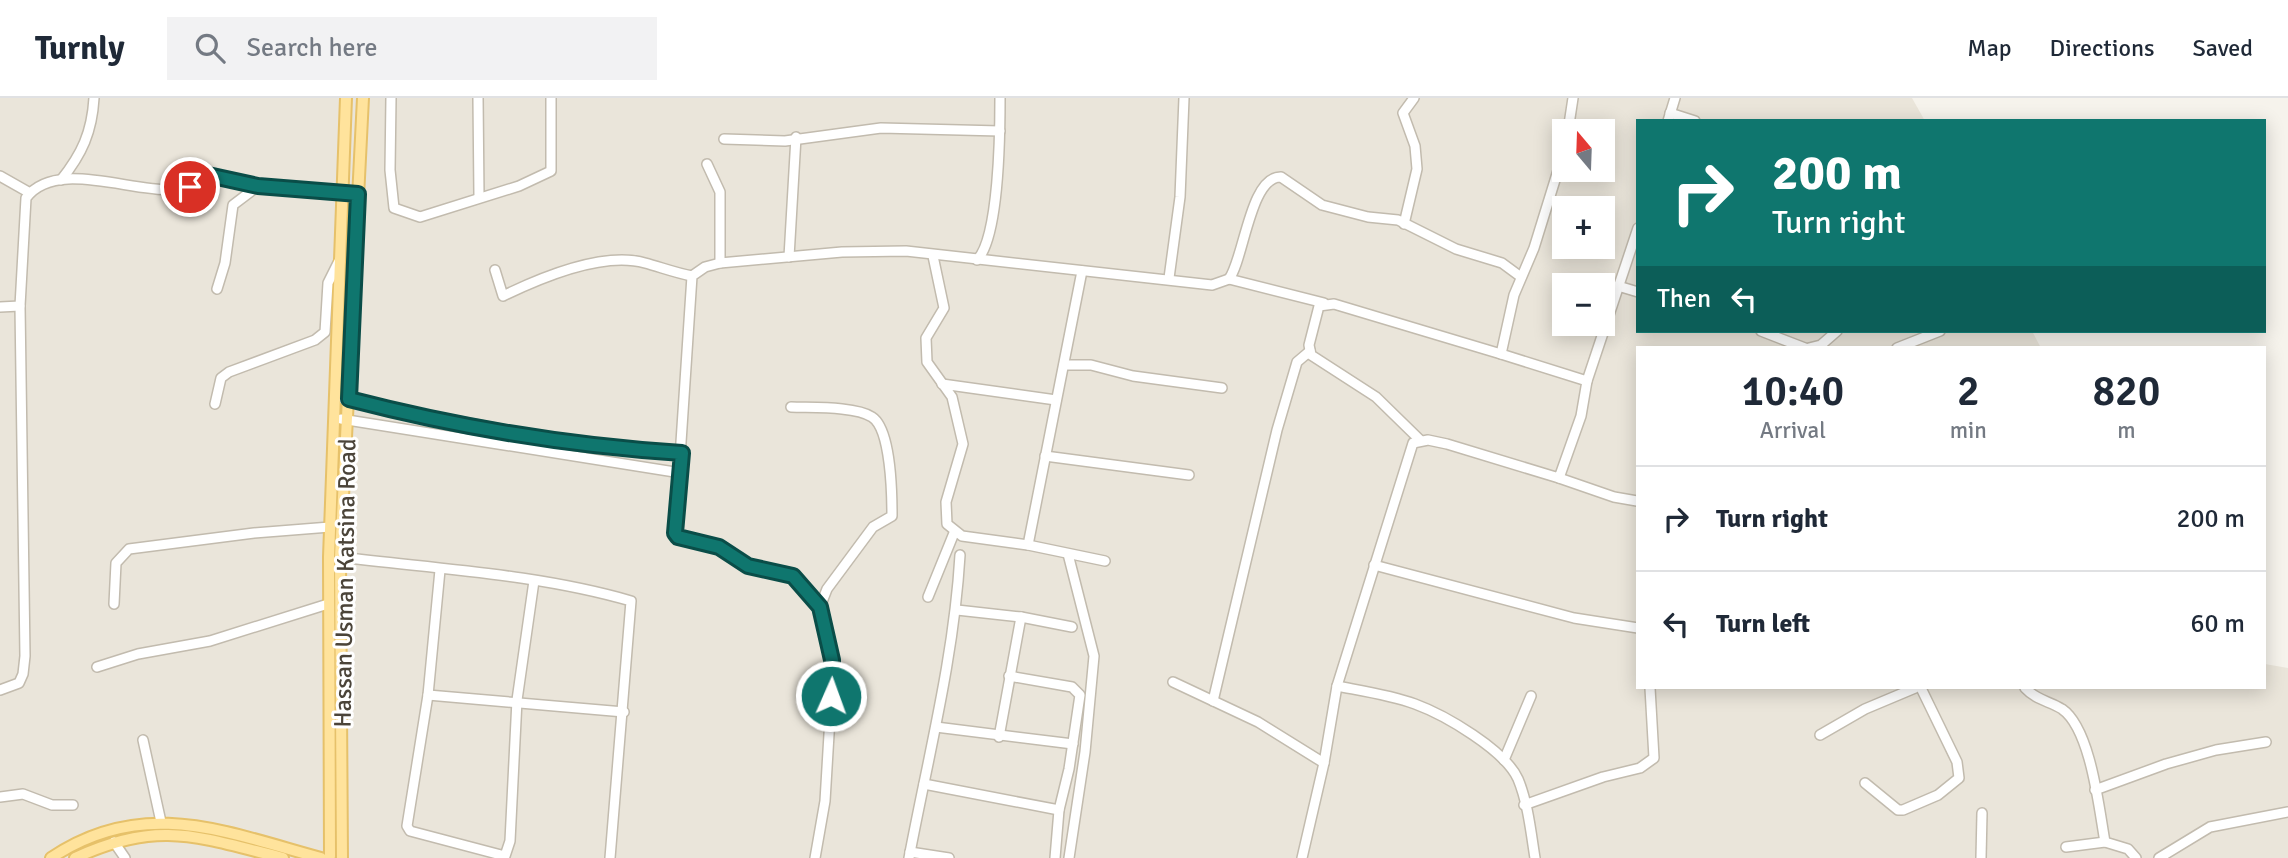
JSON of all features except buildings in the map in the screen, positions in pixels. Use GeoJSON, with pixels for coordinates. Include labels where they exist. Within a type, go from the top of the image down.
{"type":"FeatureCollection","features":[{"type":"Feature","properties":{"kind":"main road","name":"Hassan Usman Katsina Road"},"geometry":{"type":"LineString","coordinates":[[332,858],[328,604],[346,98]]}},
{"type":"Feature","properties":{"kind":"main road","name":"Hassan Usman Katsina Road"},"geometry":{"type":"LineString","coordinates":[[332,858],[340,557],[363,98]]}},
{"type":"Feature","properties":{"kind":"main road"},"geometry":{"type":"LineString","coordinates":[[51,858],[89,837],[113,829],[162,822],[192,824],[332,858]]}},
{"type":"Feature","properties":{"kind":"main road"},"geometry":{"type":"LineString","coordinates":[[75,858],[138,835],[185,835],[283,858]]}},
{"type":"Feature","properties":{"kind":"street"},"geometry":{"type":"LineString","coordinates":[[61,180],[86,144],[92,123],[94,98]]}},
{"type":"Feature","properties":{"kind":"street"},"geometry":{"type":"LineString","coordinates":[[391,98],[390,170],[394,208],[420,217],[519,186],[551,171],[551,98]]}},
{"type":"Feature","properties":{"kind":"street"},"geometry":{"type":"LineString","coordinates":[[478,98],[479,197]]}},
{"type":"Feature","properties":{"kind":"street"},"geometry":{"type":"LineString","coordinates":[[977,260],[986,251],[994,198],[1000,98]]}},
{"type":"Feature","properties":{"kind":"street"},"geometry":{"type":"LineString","coordinates":[[1169,278],[1180,197],[1184,98]]}},
{"type":"Feature","properties":{"kind":"street"},"geometry":{"type":"LineString","coordinates":[[1570,119],[1573,98]]}},
{"type":"Feature","properties":{"kind":"street"},"geometry":{"type":"LineString","coordinates":[[1670,117],[1675,98]]}},
{"type":"Feature","properties":{"kind":"street"},"geometry":{"type":"LineString","coordinates":[[1404,224],[1417,169],[1415,146],[1403,119],[1407,100]]}},
{"type":"Feature","properties":{"kind":"street"},"geometry":{"type":"LineString","coordinates":[[724,139],[785,141],[796,137],[881,128],[1000,131]]}},
{"type":"Feature","properties":{"kind":"street"},"geometry":{"type":"LineString","coordinates":[[789,257],[796,137]]}},
{"type":"Feature","properties":{"kind":"street"},"geometry":{"type":"LineString","coordinates":[[707,164],[720,192],[720,263]]}},
{"type":"Feature","properties":{"kind":"street"},"geometry":{"type":"LineString","coordinates":[[0,690],[19,683],[23,674],[20,306],[24,206],[30,193],[40,186],[61,180],[133,184],[153,187],[160,192],[179,192],[202,184],[208,175],[258,186],[358,194]]}},
{"type":"Feature","properties":{"kind":"street"},"geometry":{"type":"LineString","coordinates":[[0,176],[30,193]]}},
{"type":"Feature","properties":{"kind":"street"},"geometry":{"type":"LineString","coordinates":[[1229,279],[1235,271],[1247,224],[1267,181],[1274,177],[1281,177],[1322,205],[1404,224],[1456,249],[1502,263],[1521,277]]}},
{"type":"Feature","properties":{"kind":"street"},"geometry":{"type":"LineString","coordinates":[[1501,354],[1514,295],[1548,209],[1555,182]]}},
{"type":"Feature","properties":{"kind":"street"},"geometry":{"type":"LineString","coordinates":[[218,289],[225,263],[233,205],[258,186]]}},
{"type":"Feature","properties":{"kind":"street"},"geometry":{"type":"LineString","coordinates":[[1559,478],[1581,416],[1587,381],[1636,234]]}},
{"type":"Feature","properties":{"kind":"street"},"geometry":{"type":"LineString","coordinates":[[495,270],[503,296],[575,268],[611,263],[647,263],[655,268],[692,276],[705,267],[720,263],[889,251],[1169,278],[1212,285],[1229,279],[1324,303],[1587,381]]}},
{"type":"Feature","properties":{"kind":"street"},"geometry":{"type":"LineString","coordinates":[[933,256],[944,309],[926,338],[927,362],[952,397],[963,444],[946,502],[947,524],[954,533],[1105,561]]}},
{"type":"Feature","properties":{"kind":"street"},"geometry":{"type":"LineString","coordinates":[[215,404],[221,378],[229,372],[315,340],[325,332],[328,284],[341,257]]}},
{"type":"Feature","properties":{"kind":"street"},"geometry":{"type":"LineString","coordinates":[[1028,545],[1082,271]]}},
{"type":"Feature","properties":{"kind":"street"},"geometry":{"type":"LineString","coordinates":[[692,276],[681,473],[674,526],[678,537],[719,547],[748,566],[787,572],[820,607],[833,668],[825,801],[815,858]]}},
{"type":"Feature","properties":{"kind":"street"},"geometry":{"type":"LineString","coordinates":[[1618,286],[1636,291]]}},
{"type":"Feature","properties":{"kind":"street"},"geometry":{"type":"LineString","coordinates":[[1213,701],[1277,430],[1297,362],[1310,351],[1316,310],[1324,303]]}},
{"type":"Feature","properties":{"kind":"street"},"geometry":{"type":"LineString","coordinates":[[0,307],[20,306]]}},
{"type":"Feature","properties":{"kind":"street"},"geometry":{"type":"LineString","coordinates":[[1766,333],[1802,346]]}},
{"type":"Feature","properties":{"kind":"street"},"geometry":{"type":"LineString","coordinates":[[1816,346],[1835,333]]}},
{"type":"Feature","properties":{"kind":"street"},"geometry":{"type":"LineString","coordinates":[[1902,346],[1935,333]]}},
{"type":"Feature","properties":{"kind":"street"},"geometry":{"type":"LineString","coordinates":[[1310,351],[1317,360],[1376,397],[1420,440]]}},
{"type":"Feature","properties":{"kind":"street"},"geometry":{"type":"LineString","coordinates":[[1064,365],[1091,365],[1133,376],[1222,388]]}},
{"type":"Feature","properties":{"kind":"street"},"geometry":{"type":"LineString","coordinates":[[943,384],[1056,400]]}},
{"type":"Feature","properties":{"kind":"street"},"geometry":{"type":"LineString","coordinates":[[336,402],[349,399],[570,442],[618,449],[682,453]]}},
{"type":"Feature","properties":{"kind":"street"},"geometry":{"type":"LineString","coordinates":[[791,407],[833,409],[871,416],[880,425],[893,484],[892,516],[873,527],[827,589],[820,607]]}},
{"type":"Feature","properties":{"kind":"street"},"geometry":{"type":"LineString","coordinates":[[335,419],[681,473]]}},
{"type":"Feature","properties":{"kind":"street"},"geometry":{"type":"LineString","coordinates":[[1302,858],[1324,763],[1337,685],[1413,443],[1420,440],[1447,444],[1614,497],[1636,501]]}},
{"type":"Feature","properties":{"kind":"street"},"geometry":{"type":"LineString","coordinates":[[1045,456],[1189,475]]}},
{"type":"Feature","properties":{"kind":"street"},"geometry":{"type":"LineString","coordinates":[[114,604],[116,563],[128,549],[254,533],[330,527]]}},
{"type":"Feature","properties":{"kind":"street"},"geometry":{"type":"LineString","coordinates":[[928,597],[954,533]]}},
{"type":"Feature","properties":{"kind":"street"},"geometry":{"type":"LineString","coordinates":[[1068,554],[1094,656],[1088,729],[1069,858]]}},
{"type":"Feature","properties":{"kind":"street"},"geometry":{"type":"LineString","coordinates":[[949,858],[910,855],[957,610],[960,555]]}},
{"type":"Feature","properties":{"kind":"street"},"geometry":{"type":"LineString","coordinates":[[340,557],[534,581],[609,594],[631,601],[610,858]]}},
{"type":"Feature","properties":{"kind":"street"},"geometry":{"type":"LineString","coordinates":[[1374,565],[1574,618],[1636,628]]}},
{"type":"Feature","properties":{"kind":"street"},"geometry":{"type":"LineString","coordinates":[[440,570],[428,695],[408,826],[410,831],[505,856],[509,848],[517,700],[534,581]]}},
{"type":"Feature","properties":{"kind":"street"},"geometry":{"type":"LineString","coordinates":[[97,667],[138,654],[210,641],[328,604]]}},
{"type":"Feature","properties":{"kind":"street"},"geometry":{"type":"LineString","coordinates":[[957,610],[1021,617],[1072,627]]}},
{"type":"Feature","properties":{"kind":"street"},"geometry":{"type":"LineString","coordinates":[[999,737],[1021,617]]}},
{"type":"Feature","properties":{"kind":"street"},"geometry":{"type":"LineString","coordinates":[[1009,676],[1077,690],[1080,695],[1059,810],[1055,858]]}},
{"type":"Feature","properties":{"kind":"street"},"geometry":{"type":"LineString","coordinates":[[1173,682],[1258,722],[1324,763]]}},
{"type":"Feature","properties":{"kind":"street"},"geometry":{"type":"LineString","coordinates":[[1337,685],[1416,704],[1457,726],[1504,760],[1517,776],[1535,858]]}},
{"type":"Feature","properties":{"kind":"street"},"geometry":{"type":"LineString","coordinates":[[1524,805],[1603,777],[1640,768],[1654,758],[1650,689]]}},
{"type":"Feature","properties":{"kind":"street"},"geometry":{"type":"LineString","coordinates":[[1820,735],[1865,709],[1914,689]]}},
{"type":"Feature","properties":{"kind":"street"},"geometry":{"type":"LineString","coordinates":[[1865,783],[1898,810],[1903,810],[1938,795],[1959,778],[1957,762],[1921,689]]}},
{"type":"Feature","properties":{"kind":"street"},"geometry":{"type":"LineString","coordinates":[[2026,689],[2033,697],[2062,709],[2071,720],[2092,773],[2105,842]]}},
{"type":"Feature","properties":{"kind":"street"},"geometry":{"type":"LineString","coordinates":[[428,695],[517,700],[624,712]]}},
{"type":"Feature","properties":{"kind":"street"},"geometry":{"type":"LineString","coordinates":[[1504,760],[1531,696]]}},
{"type":"Feature","properties":{"kind":"street"},"geometry":{"type":"LineString","coordinates":[[936,727],[999,737],[1073,744]]}},
{"type":"Feature","properties":{"kind":"street"},"geometry":{"type":"LineString","coordinates":[[143,740],[162,822]]}},
{"type":"Feature","properties":{"kind":"street"},"geometry":{"type":"LineString","coordinates":[[2095,790],[2178,760],[2266,742]]}},
{"type":"Feature","properties":{"kind":"street"},"geometry":{"type":"LineString","coordinates":[[925,784],[1059,810]]}},
{"type":"Feature","properties":{"kind":"street"},"geometry":{"type":"LineString","coordinates":[[0,797],[23,794],[52,805],[74,805]]}},
{"type":"Feature","properties":{"kind":"street"},"geometry":{"type":"LineString","coordinates":[[2159,858],[2210,827],[2288,811]]}},
{"type":"Feature","properties":{"kind":"street"},"geometry":{"type":"LineString","coordinates":[[1981,858],[1982,813]]}},
{"type":"Feature","properties":{"kind":"street"},"geometry":{"type":"LineString","coordinates":[[114,842],[125,858]]}},
{"type":"Feature","properties":{"kind":"street"},"geometry":{"type":"LineString","coordinates":[[2066,847],[2105,842],[2128,849],[2136,858]]}},
{"type":"Feature","properties":{"kind":"shaded area"},"geometry":{"type":"Polygon","coordinates":[[[0,98],[1912,98],[1924,119],[1636,119],[1636,333],[2033,333],[2040,346],[1636,346],[1636,689],[2266,689],[2266,664],[2288,668],[2288,858],[0,858],[0,98]]]}},
{"type":"Feature","properties":{"kind":"route"},"geometry":{"type":"LineString","coordinates":[[190,187],[202,184],[208,175],[258,186],[358,194],[349,399],[559,440],[618,449],[682,453],[675,533],[678,537],[719,547],[748,566],[760,570],[787,572],[793,576],[820,607],[833,668],[831,696]]}}]}
